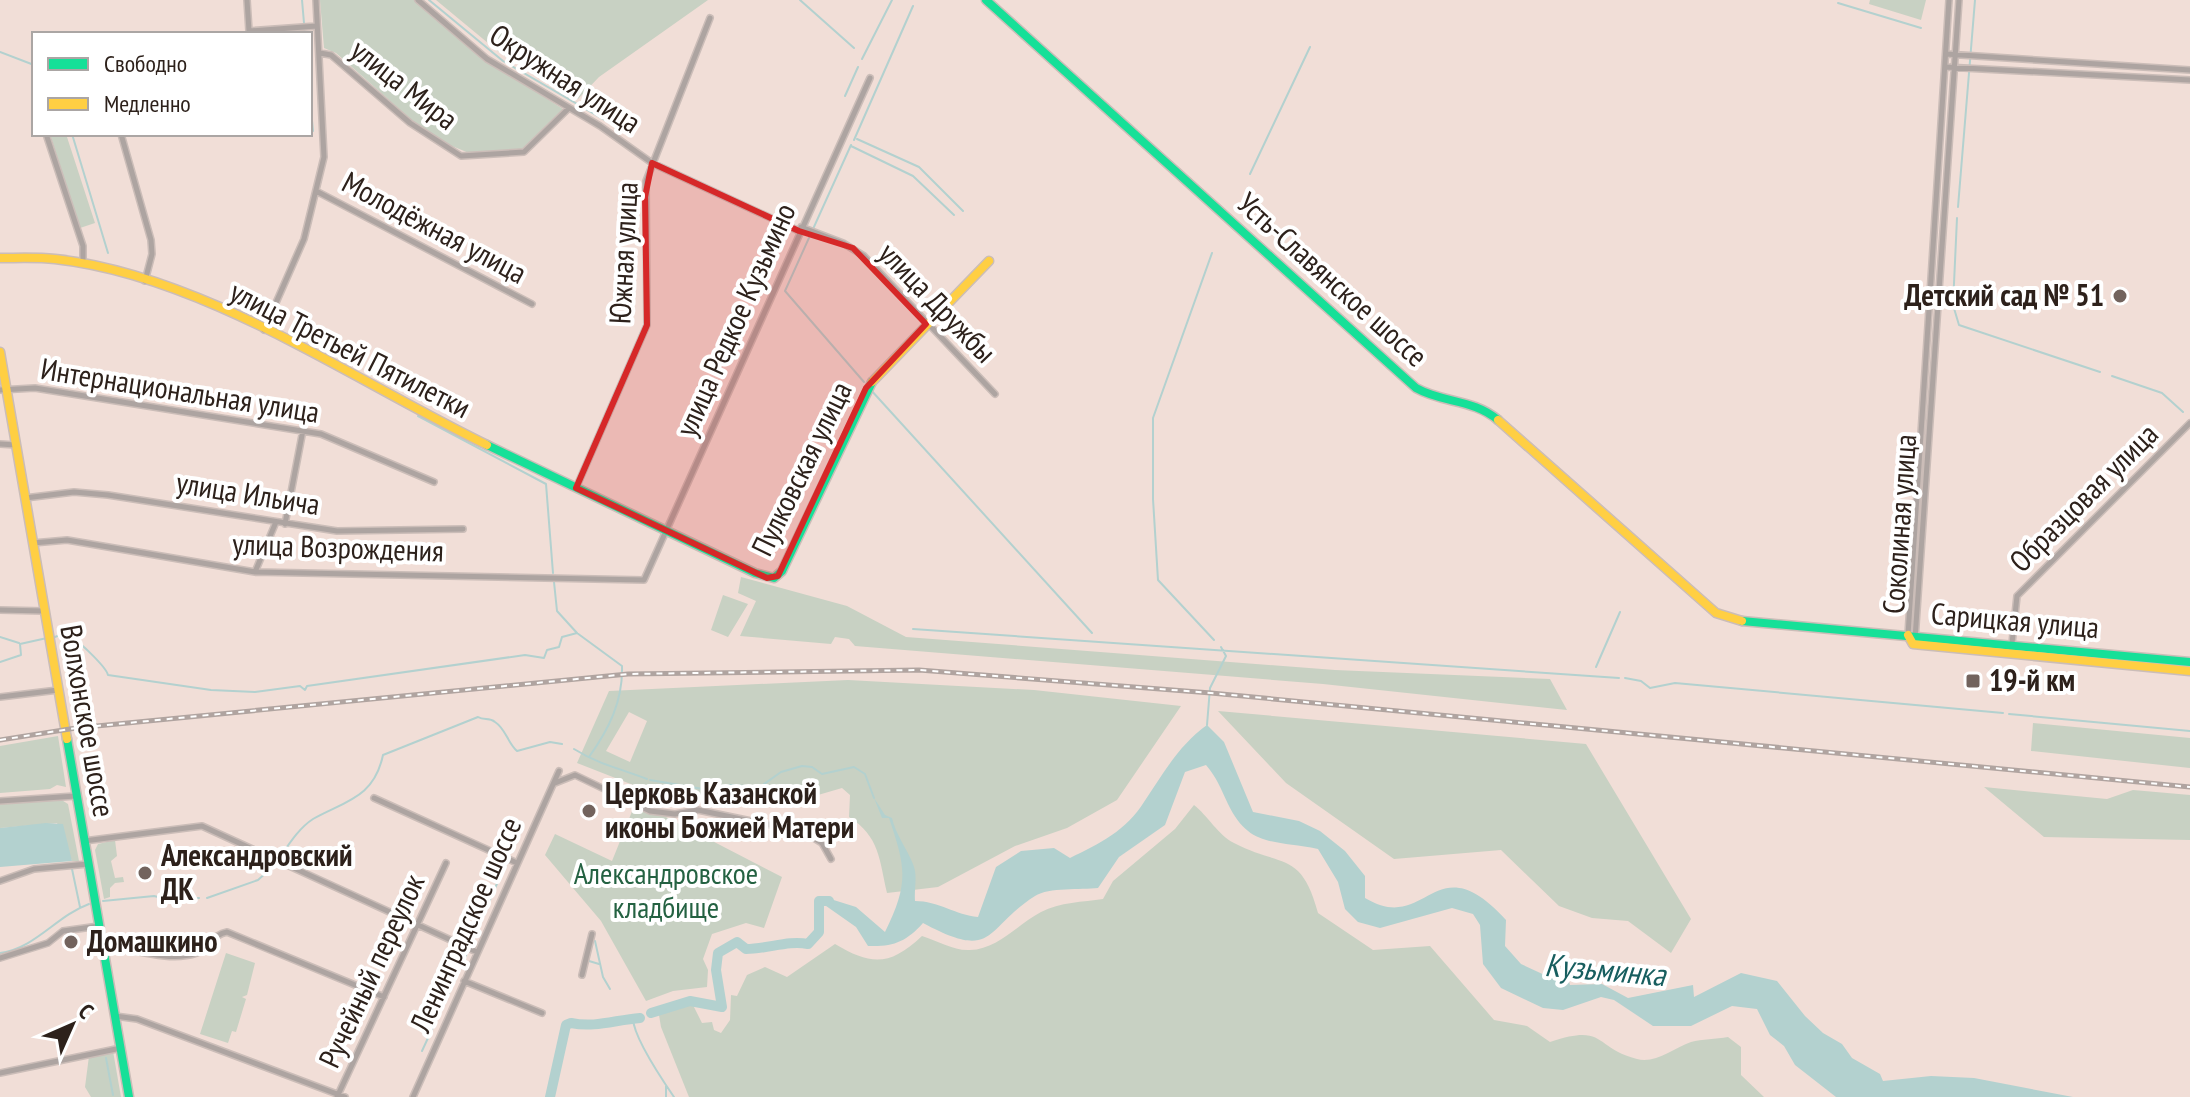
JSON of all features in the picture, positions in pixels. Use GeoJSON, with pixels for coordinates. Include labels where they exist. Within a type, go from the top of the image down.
{"type":"FeatureCollection","features":[{"type":"Feature","properties":{"kind":"street"},"geometry":{"type":"LineString","coordinates":[[247,0],[249,31],[317,26]]}},
{"type":"Feature","properties":{"kind":"street"},"geometry":{"type":"LineString","coordinates":[[264,331],[304,239],[324,157],[316,0]]}},
{"type":"Feature","properties":{"kind":"street","name":"Окружная улица"},"geometry":{"type":"LineString","coordinates":[[418,0],[487,59],[652,163]]}},
{"type":"Feature","properties":{"kind":"street","name":"Усть-Славянское шоссе"},"geometry":{"type":"LineString","coordinates":[[986,0],[1416,388],[1435,398],[1476,404],[1492,415],[1697,600]]}},
{"type":"Feature","properties":{"kind":"street","name":"Соколиная улица"},"geometry":{"type":"LineString","coordinates":[[1913,638],[1915,541],[1949,0]]}},
{"type":"Feature","properties":{"kind":"street","name":"Соколиная улица"},"geometry":{"type":"LineString","coordinates":[[1913,638],[1923,542],[1959,0]]}},
{"type":"Feature","properties":{"kind":"street","name":"Южная улица"},"geometry":{"type":"LineString","coordinates":[[576,488],[647,325],[645,197],[652,163],[710,18]]}},
{"type":"Feature","properties":{"kind":"street","name":"улица Мира"},"geometry":{"type":"LineString","coordinates":[[320,53],[331,55],[410,123],[461,156],[524,152],[569,108]]}},
{"type":"Feature","properties":{"kind":"street"},"geometry":{"type":"LineString","coordinates":[[1946,54],[2190,70]]}},
{"type":"Feature","properties":{"kind":"street"},"geometry":{"type":"LineString","coordinates":[[2049,62],[2049,72]]}},
{"type":"Feature","properties":{"kind":"street"},"geometry":{"type":"LineString","coordinates":[[1945,67],[2190,80]]}},
{"type":"Feature","properties":{"kind":"street","name":"улица Редкое Кузьмино"},"geometry":{"type":"LineString","coordinates":[[644,580],[870,78]]}},
{"type":"Feature","properties":{"kind":"street"},"geometry":{"type":"LineString","coordinates":[[47,136],[83,246],[83,264]]}},
{"type":"Feature","properties":{"kind":"street"},"geometry":{"type":"LineString","coordinates":[[122,136],[151,240],[152,254],[144,282]]}},
{"type":"Feature","properties":{"kind":"street","name":"улица Дружбы"},"geometry":{"type":"LineString","coordinates":[[652,163],[800,229],[843,243],[864,256],[995,394]]}},
{"type":"Feature","properties":{"kind":"street","name":"Молодёжная улица"},"geometry":{"type":"LineString","coordinates":[[316,191],[532,304]]}},
{"type":"Feature","properties":{"kind":"street"},"geometry":{"type":"LineString","coordinates":[[1937,211],[1945,211]]}},
{"type":"Feature","properties":{"kind":"street","name":"улица Третьей Пятилетки"},"geometry":{"type":"LineString","coordinates":[[0,258],[41,257],[83,264],[194,298],[665,531]]}},
{"type":"Feature","properties":{"kind":"street","name":"Пулковская улица"},"geometry":{"type":"LineString","coordinates":[[665,531],[767,578],[778,576],[866,388],[989,261]]}},
{"type":"Feature","properties":{"kind":"street","name":"Волхонское шоссе"},"geometry":{"type":"LineString","coordinates":[[0,352],[3,390],[16,445],[129,1097]]}},
{"type":"Feature","properties":{"kind":"street","name":"Интернациональная улица"},"geometry":{"type":"LineString","coordinates":[[3,390],[35,388],[303,430],[344,441],[434,482]]}},
{"type":"Feature","properties":{"kind":"street","name":"Образцовая улица"},"geometry":{"type":"LineString","coordinates":[[2011,649],[2017,596],[2190,423]]}},
{"type":"Feature","properties":{"kind":"street"},"geometry":{"type":"LineString","coordinates":[[285,524],[303,430]]}},
{"type":"Feature","properties":{"kind":"street"},"geometry":{"type":"LineString","coordinates":[[1922,443],[1930,444]]}},
{"type":"Feature","properties":{"kind":"street"},"geometry":{"type":"LineString","coordinates":[[0,444],[16,445]]}},
{"type":"Feature","properties":{"kind":"street","name":"улица Ильича"},"geometry":{"type":"LineString","coordinates":[[25,498],[74,492],[108,495],[337,531],[463,529]]}},
{"type":"Feature","properties":{"kind":"street"},"geometry":{"type":"LineString","coordinates":[[255,572],[276,522]]}},
{"type":"Feature","properties":{"kind":"street","name":"улица Возрождения"},"geometry":{"type":"LineString","coordinates":[[33,543],[67,540],[255,572],[644,580]]}},
{"type":"Feature","properties":{"kind":"street"},"geometry":{"type":"LineString","coordinates":[[1915,541],[1923,542]]}},
{"type":"Feature","properties":{"kind":"street","name":"Сарицкая улица"},"geometry":{"type":"LineString","coordinates":[[1697,600],[1725,618],[1745,622],[1913,638],[2190,671]]}},
{"type":"Feature","properties":{"kind":"street"},"geometry":{"type":"LineString","coordinates":[[0,610],[44,611]]}},
{"type":"Feature","properties":{"kind":"street","name":"Сарицкая улица"},"geometry":{"type":"LineString","coordinates":[[2011,649],[2190,662]]}},
{"type":"Feature","properties":{"kind":"street"},"geometry":{"type":"LineString","coordinates":[[0,697],[58,690]]}},
{"type":"Feature","properties":{"kind":"street","name":"Ленинградское шоссе"},"geometry":{"type":"LineString","coordinates":[[413,1097],[559,771]]}},
{"type":"Feature","properties":{"kind":"street"},"geometry":{"type":"LineString","coordinates":[[553,783],[575,775],[650,811],[675,814],[698,810],[804,832],[822,843],[831,859]]}},
{"type":"Feature","properties":{"kind":"street"},"geometry":{"type":"LineString","coordinates":[[0,801],[76,796]]}},
{"type":"Feature","properties":{"kind":"street"},"geometry":{"type":"LineString","coordinates":[[374,798],[517,863]]}},
{"type":"Feature","properties":{"kind":"street"},"geometry":{"type":"LineString","coordinates":[[84,841],[202,826],[477,952]]}},
{"type":"Feature","properties":{"kind":"street","name":"Ручейный переулок"},"geometry":{"type":"LineString","coordinates":[[340,1096],[446,863]]}},
{"type":"Feature","properties":{"kind":"street"},"geometry":{"type":"LineString","coordinates":[[0,881],[34,869],[88,864]]}},
{"type":"Feature","properties":{"kind":"street"},"geometry":{"type":"LineString","coordinates":[[0,958],[48,943],[63,931],[99,926]]}},
{"type":"Feature","properties":{"kind":"street"},"geometry":{"type":"LineString","coordinates":[[104,949],[118,948],[155,957],[194,954],[227,932],[384,997]]}},
{"type":"Feature","properties":{"kind":"street"},"geometry":{"type":"LineString","coordinates":[[582,975],[592,934]]}},
{"type":"Feature","properties":{"kind":"street"},"geometry":{"type":"LineString","coordinates":[[464,981],[542,1013]]}},
{"type":"Feature","properties":{"kind":"street"},"geometry":{"type":"LineString","coordinates":[[115,1016],[137,1019],[340,1096]]}},
{"type":"Feature","properties":{"kind":"street"},"geometry":{"type":"LineString","coordinates":[[0,1073],[121,1048]]}},
{"type":"Feature","properties":{"kind":"highlighted area"},"geometry":{"type":"Polygon","coordinates":[[[652,163],[799,231],[853,248],[926,324],[866,388],[778,576],[767,578],[576,488],[647,325],[645,197],[652,163]]]}},
{"type":"Feature","properties":{"kind":"green space"},"geometry":{"type":"Polygon","coordinates":[[[320,0],[415,0],[486,60],[563,109],[520,151],[469,153],[447,144],[415,123],[336,53],[324,48],[320,0]]]}},
{"type":"Feature","properties":{"kind":"green space"},"geometry":{"type":"Polygon","coordinates":[[[436,0],[708,0],[599,77],[578,99],[500,53],[436,0]]]}},
{"type":"Feature","properties":{"kind":"green space"},"geometry":{"type":"Polygon","coordinates":[[[1870,0],[1926,0],[1921,20],[1869,4],[1870,0]]]}},
{"type":"Feature","properties":{"kind":"green space"},"geometry":{"type":"Polygon","coordinates":[[[51,136],[67,136],[95,223],[80,228],[51,136]]]}},
{"type":"Feature","properties":{"kind":"green space"},"geometry":{"type":"Polygon","coordinates":[[[741,577],[847,606],[906,637],[1335,670],[1550,679],[1567,710],[1323,684],[855,646],[849,639],[835,637],[831,644],[740,636],[756,601],[738,593],[741,577]]]}},
{"type":"Feature","properties":{"kind":"green space"},"geometry":{"type":"Polygon","coordinates":[[[723,595],[748,604],[728,637],[711,630],[723,595]]]}},
{"type":"Feature","properties":{"kind":"green space"},"geometry":{"type":"Polygon","coordinates":[[[848,680],[1034,690],[1181,706],[1117,800],[1067,828],[1015,846],[938,887],[887,893],[877,850],[867,833],[849,817],[850,795],[842,788],[801,800],[669,799],[577,763],[609,691],[848,680]],[[629,712],[606,751],[630,762],[647,721],[629,712]]]}},
{"type":"Feature","properties":{"kind":"green space"},"geometry":{"type":"Polygon","coordinates":[[[1218,711],[1586,744],[1691,919],[1671,953],[1628,921],[1592,918],[1559,906],[1501,850],[1394,859],[1286,783],[1218,711]]]}},
{"type":"Feature","properties":{"kind":"green space"},"geometry":{"type":"Polygon","coordinates":[[[2033,723],[2190,738],[2190,768],[2031,751],[2033,723]]]}},
{"type":"Feature","properties":{"kind":"green space"},"geometry":{"type":"Polygon","coordinates":[[[58,736],[66,787],[57,785],[50,789],[0,793],[0,746],[58,736]]]}},
{"type":"Feature","properties":{"kind":"green space"},"geometry":{"type":"Polygon","coordinates":[[[1984,787],[2107,799],[2133,790],[2190,795],[2190,840],[2044,837],[1984,787]]]}},
{"type":"Feature","properties":{"kind":"green space"},"geometry":{"type":"Polygon","coordinates":[[[60,799],[68,804],[79,861],[72,861],[57,823],[0,828],[0,804],[60,799]]]}},
{"type":"Feature","properties":{"kind":"green space"},"geometry":{"type":"Polygon","coordinates":[[[1194,805],[1229,840],[1297,870],[1311,893],[1318,913],[1373,950],[1430,946],[1494,1020],[1527,1026],[1550,1042],[1581,1035],[1591,1036],[1623,1054],[1644,1060],[1691,1042],[1728,1037],[1741,1047],[1741,1075],[1764,1097],[689,1097],[659,1015],[697,1003],[694,1007],[702,1023],[712,1022],[714,1030],[721,1033],[730,1020],[731,995],[737,996],[747,975],[765,967],[787,977],[835,944],[860,956],[880,960],[900,953],[922,936],[964,950],[980,949],[1048,909],[1103,899],[1113,881],[1175,829],[1194,805]]]}},
{"type":"Feature","properties":{"kind":"green space","name":"Александровское кладбище"},"geometry":{"type":"Polygon","coordinates":[[[633,809],[664,816],[782,877],[764,928],[746,923],[712,934],[703,959],[708,970],[707,987],[673,991],[646,1001],[601,921],[545,855],[555,834],[612,861],[633,809]]]}},
{"type":"Feature","properties":{"kind":"green space"},"geometry":{"type":"Polygon","coordinates":[[[115,840],[117,856],[111,861],[115,878],[123,877],[124,882],[115,883],[110,888],[110,897],[104,899],[95,850],[98,844],[115,840]]]}},
{"type":"Feature","properties":{"kind":"green space"},"geometry":{"type":"Polygon","coordinates":[[[226,953],[255,963],[247,995],[242,997],[246,999],[236,1032],[232,1031],[228,1043],[200,1034],[226,953]]]}},
{"type":"Feature","properties":{"kind":"green space"},"geometry":{"type":"Polygon","coordinates":[[[113,1051],[121,1097],[91,1097],[85,1087],[89,1056],[113,1051]]]}},
{"type":"Feature","properties":{"kind":"water"},"geometry":{"type":"Polygon","coordinates":[[[1207,725],[1224,742],[1253,812],[1299,821],[1320,831],[1345,851],[1365,876],[1365,898],[1386,907],[1403,906],[1446,888],[1462,889],[1482,898],[1506,920],[1505,946],[1521,964],[1549,977],[1558,967],[1566,971],[1570,985],[1602,984],[1628,998],[1693,985],[1694,997],[1741,973],[1777,981],[1823,1033],[1842,1044],[1852,1058],[1880,1074],[1883,1081],[1931,1076],[1974,1078],[2073,1097],[1836,1097],[1795,1065],[1784,1046],[1770,1035],[1757,1009],[1732,1006],[1691,1026],[1653,1026],[1614,1000],[1601,997],[1563,1010],[1543,1008],[1501,988],[1483,964],[1480,925],[1473,914],[1452,908],[1380,928],[1358,922],[1345,909],[1338,882],[1318,849],[1265,840],[1254,835],[1236,818],[1206,765],[1185,772],[1165,825],[1119,857],[1098,888],[1041,893],[1018,908],[987,936],[977,940],[964,940],[923,923],[898,942],[868,946],[856,927],[819,901],[824,897],[856,907],[885,932],[898,900],[902,874],[899,849],[889,818],[882,818],[874,798],[885,815],[892,818],[913,864],[915,901],[978,917],[996,867],[1021,851],[1054,848],[1070,858],[1112,835],[1137,812],[1179,751],[1207,725]]]}},
{"type":"Feature","properties":{"kind":"water"},"geometry":{"type":"Polygon","coordinates":[[[63,824],[72,861],[0,867],[0,828],[63,824]]]}},
{"type":"Feature","properties":{"kind":"waterway"},"geometry":{"type":"LineString","coordinates":[[302,0],[304,23]]}},
{"type":"Feature","properties":{"kind":"waterway"},"geometry":{"type":"LineString","coordinates":[[429,0],[503,61],[615,126]]}},
{"type":"Feature","properties":{"kind":"waterway"},"geometry":{"type":"LineString","coordinates":[[800,0],[854,48]]}},
{"type":"Feature","properties":{"kind":"waterway"},"geometry":{"type":"LineString","coordinates":[[862,59],[892,0]]}},
{"type":"Feature","properties":{"kind":"waterway"},"geometry":{"type":"LineString","coordinates":[[1958,207],[1975,0]]}},
{"type":"Feature","properties":{"kind":"waterway"},"geometry":{"type":"LineString","coordinates":[[1838,3],[1921,28]]}},
{"type":"Feature","properties":{"kind":"waterway"},"geometry":{"type":"LineString","coordinates":[[854,140],[913,6]]}},
{"type":"Feature","properties":{"kind":"waterway"},"geometry":{"type":"LineString","coordinates":[[1250,174],[1310,47]]}},
{"type":"Feature","properties":{"kind":"waterway"},"geometry":{"type":"LineString","coordinates":[[0,52],[32,64]]}},
{"type":"Feature","properties":{"kind":"waterway"},"geometry":{"type":"LineString","coordinates":[[845,96],[858,67]]}},
{"type":"Feature","properties":{"kind":"waterway"},"geometry":{"type":"LineString","coordinates":[[312,121],[313,131]]}},
{"type":"Feature","properties":{"kind":"waterway"},"geometry":{"type":"LineString","coordinates":[[73,136],[108,253]]}},
{"type":"Feature","properties":{"kind":"waterway"},"geometry":{"type":"LineString","coordinates":[[857,139],[919,167],[963,211]]}},
{"type":"Feature","properties":{"kind":"waterway"},"geometry":{"type":"LineString","coordinates":[[851,145],[785,291],[864,382]]}},
{"type":"Feature","properties":{"kind":"waterway"},"geometry":{"type":"LineString","coordinates":[[851,146],[913,176],[954,215]]}},
{"type":"Feature","properties":{"kind":"waterway"},"geometry":{"type":"LineString","coordinates":[[1957,218],[1953,305],[1959,325],[2100,372]]}},
{"type":"Feature","properties":{"kind":"waterway"},"geometry":{"type":"LineString","coordinates":[[1212,253],[1153,418],[1153,499],[1158,580],[1214,640]]}},
{"type":"Feature","properties":{"kind":"waterway"},"geometry":{"type":"LineString","coordinates":[[2112,376],[2162,393],[2183,412]]}},
{"type":"Feature","properties":{"kind":"waterway"},"geometry":{"type":"LineString","coordinates":[[870,389],[1092,633]]}},
{"type":"Feature","properties":{"kind":"waterway"},"geometry":{"type":"LineString","coordinates":[[418,416],[546,484],[553,573]]}},
{"type":"Feature","properties":{"kind":"waterway"},"geometry":{"type":"LineString","coordinates":[[554,582],[557,611],[577,633]]}},
{"type":"Feature","properties":{"kind":"waterway"},"geometry":{"type":"LineString","coordinates":[[1596,667],[1620,612]]}},
{"type":"Feature","properties":{"kind":"waterway"},"geometry":{"type":"LineString","coordinates":[[913,629],[1619,678]]}},
{"type":"Feature","properties":{"kind":"waterway"},"geometry":{"type":"LineString","coordinates":[[53,638],[64,635],[76,641],[108,675],[211,690],[255,692],[300,686],[305,690],[307,686],[525,655],[544,658],[547,650],[559,647],[562,637],[577,633],[622,666],[620,691],[613,714],[589,757]]}},
{"type":"Feature","properties":{"kind":"waterway"},"geometry":{"type":"LineString","coordinates":[[0,637],[19,643]]}},
{"type":"Feature","properties":{"kind":"waterway"},"geometry":{"type":"LineString","coordinates":[[0,662],[21,655],[20,644],[47,638]]}},
{"type":"Feature","properties":{"kind":"waterway"},"geometry":{"type":"LineString","coordinates":[[1207,725],[1210,688],[1226,656],[1221,647]]}},
{"type":"Feature","properties":{"kind":"waterway"},"geometry":{"type":"LineString","coordinates":[[1625,678],[1641,681],[1650,688],[1675,683],[2003,713]]}},
{"type":"Feature","properties":{"kind":"waterway"},"geometry":{"type":"LineString","coordinates":[[2009,714],[2190,731]]}},
{"type":"Feature","properties":{"kind":"waterway"},"geometry":{"type":"LineString","coordinates":[[280,857],[308,823],[365,789],[373,781],[383,755],[478,717],[499,725],[517,751],[550,742],[562,744]]}},
{"type":"Feature","properties":{"kind":"waterway"},"geometry":{"type":"LineString","coordinates":[[574,749],[647,779]]}},
{"type":"Feature","properties":{"kind":"waterway"},"geometry":{"type":"LineString","coordinates":[[650,780],[709,790],[731,785],[760,787],[781,772],[802,766],[812,767],[822,774],[854,767],[865,774],[874,798]]}},
{"type":"Feature","properties":{"kind":"waterway"},"geometry":{"type":"LineString","coordinates":[[207,898],[258,880],[277,863]]}},
{"type":"Feature","properties":{"kind":"waterway"},"geometry":{"type":"LineString","coordinates":[[471,943],[506,863]]}},
{"type":"Feature","properties":{"kind":"waterway"},"geometry":{"type":"LineString","coordinates":[[72,869],[80,907]]}},
{"type":"Feature","properties":{"kind":"waterway"},"geometry":{"type":"LineString","coordinates":[[103,901],[154,896],[174,901],[199,898]]}},
{"type":"Feature","properties":{"kind":"waterway","name":"Кузьминка"},"geometry":{"type":"LineString","coordinates":[[651,1013],[690,1001],[722,1007],[716,970],[718,953],[737,942],[746,949],[808,944],[819,932],[819,901],[829,901]]}},
{"type":"Feature","properties":{"kind":"waterway"},"geometry":{"type":"LineString","coordinates":[[0,953],[24,945],[89,904]]}},
{"type":"Feature","properties":{"kind":"waterway"},"geometry":{"type":"LineString","coordinates":[[595,941],[603,977],[610,989]]}},
{"type":"Feature","properties":{"kind":"waterway"},"geometry":{"type":"LineString","coordinates":[[463,961],[466,955]]}},
{"type":"Feature","properties":{"kind":"waterway"},"geometry":{"type":"LineString","coordinates":[[589,961],[599,964]]}},
{"type":"Feature","properties":{"kind":"waterway"},"geometry":{"type":"LineString","coordinates":[[447,997],[462,964]]}},
{"type":"Feature","properties":{"kind":"waterway"},"geometry":{"type":"LineString","coordinates":[[422,1051],[445,1001]]}},
{"type":"Feature","properties":{"kind":"waterway","name":"Кузьминка"},"geometry":{"type":"LineString","coordinates":[[550,1097],[566,1025],[640,1018]]}},
{"type":"Feature","properties":{"kind":"waterway"},"geometry":{"type":"LineString","coordinates":[[633,1019],[643,1047],[674,1097]]}},
{"type":"Feature","properties":{"kind":"waterway"},"geometry":{"type":"LineString","coordinates":[[106,1058],[113,1095]]}},
{"type":"Feature","properties":{"kind":"waterway"},"geometry":{"type":"LineString","coordinates":[[666,1086],[666,1097]]}},
{"type":"Feature","properties":{"kind":"railway"},"geometry":{"type":"LineString","coordinates":[[0,740],[76,728],[628,674],[919,670],[1211,693],[2190,787]]}},
{"type":"Feature","properties":{"kind":"traffic: fast"},"geometry":{"type":"LineString","coordinates":[[986,0],[1416,388],[1479,408],[1498,420]]}},
{"type":"Feature","properties":{"kind":"traffic: fast"},"geometry":{"type":"LineString","coordinates":[[487,445],[755,573],[774,578],[782,571],[872,382]]}},
{"type":"Feature","properties":{"kind":"traffic: fast"},"geometry":{"type":"LineString","coordinates":[[1742,621],[2190,662]]}},
{"type":"Feature","properties":{"kind":"traffic: fast"},"geometry":{"type":"LineString","coordinates":[[67,739],[129,1097]]}},
{"type":"Feature","properties":{"kind":"traffic: slow"},"geometry":{"type":"LineString","coordinates":[[0,258],[55,259],[111,269],[166,286],[277,334],[487,445]]}},
{"type":"Feature","properties":{"kind":"traffic: slow"},"geometry":{"type":"LineString","coordinates":[[872,382],[989,261]]}},
{"type":"Feature","properties":{"kind":"traffic: slow"},"geometry":{"type":"LineString","coordinates":[[0,352],[67,739]]}},
{"type":"Feature","properties":{"kind":"traffic: slow"},"geometry":{"type":"LineString","coordinates":[[1498,420],[1716,613],[1742,621]]}},
{"type":"Feature","properties":{"kind":"traffic: slow"},"geometry":{"type":"LineString","coordinates":[[1908,635],[1913,644],[2190,671]]}},
{"type":"Feature","properties":{"kind":"place","name":"Детский сад № 51"},"geometry":{"type":"Point","coordinates":[2120,296]}},
{"type":"Feature","properties":{"kind":"place","name":"19-й км"},"geometry":{"type":"Point","coordinates":[1973,681]}},
{"type":"Feature","properties":{"kind":"place","name":"Церковь Казанской иконы Божией Матери"},"geometry":{"type":"Point","coordinates":[589,811]}},
{"type":"Feature","properties":{"kind":"place","name":"Александровский ДК"},"geometry":{"type":"Point","coordinates":[145,873]}},
{"type":"Feature","properties":{"kind":"place","name":"Домашкино"},"geometry":{"type":"Point","coordinates":[71,942]}}]}
